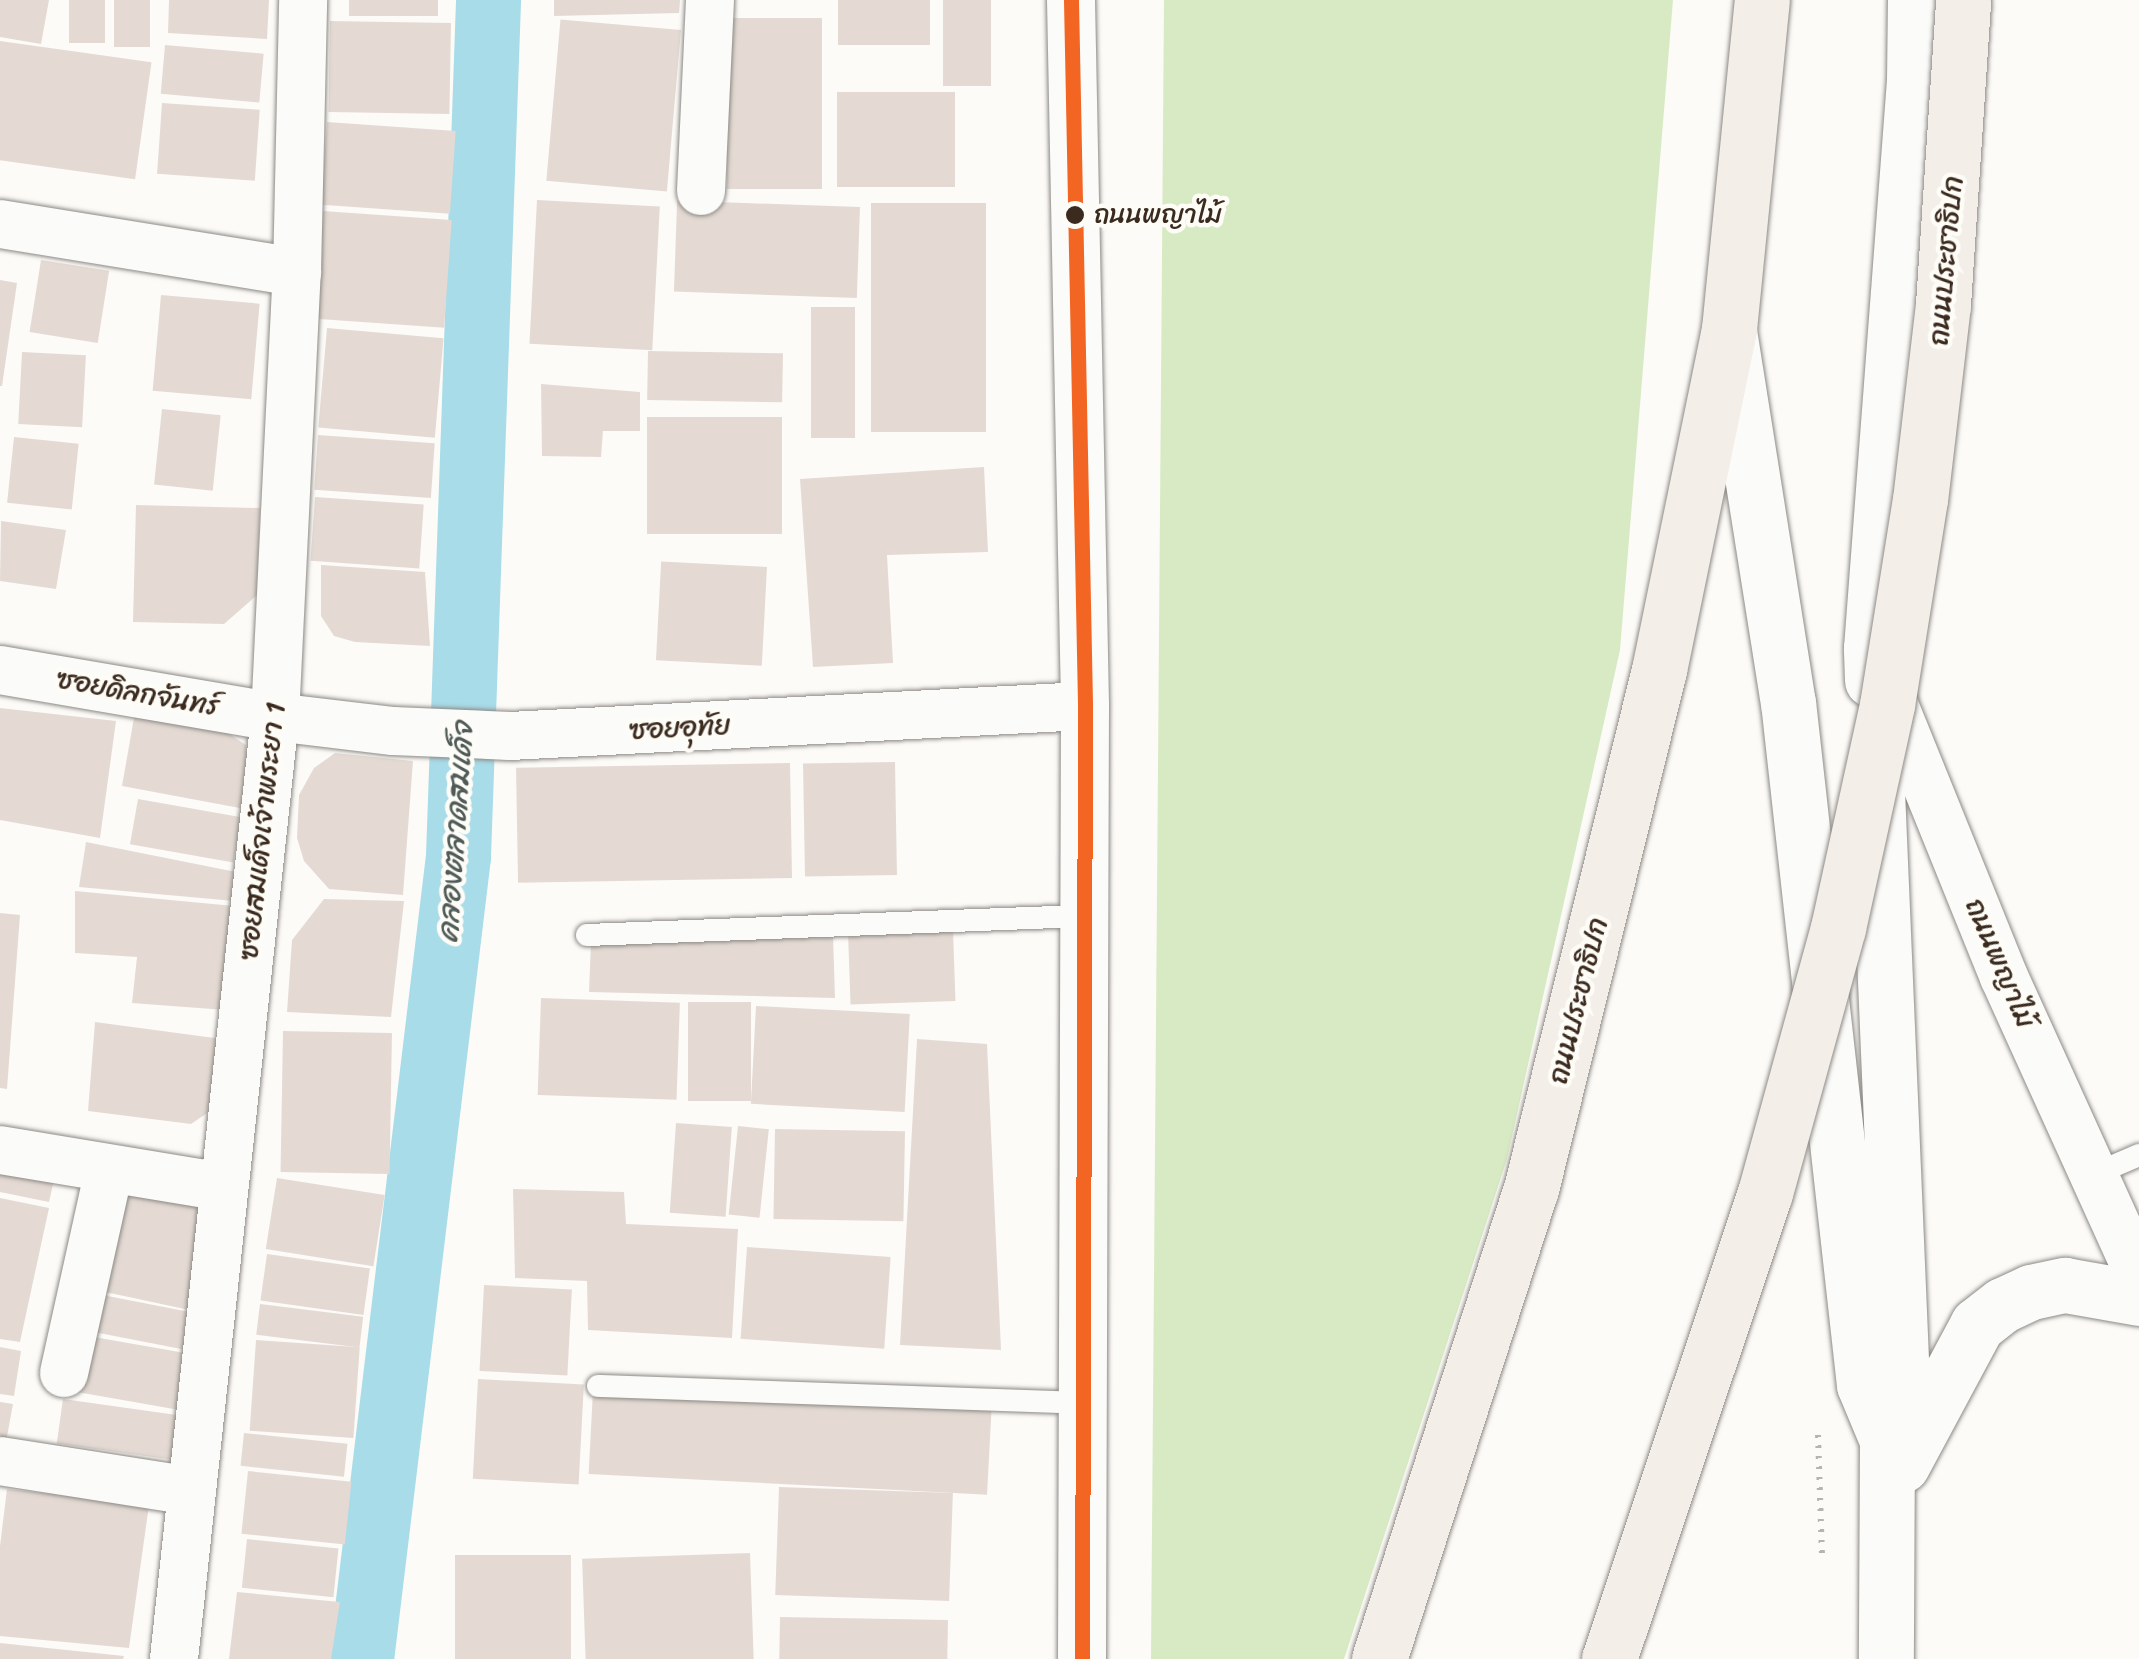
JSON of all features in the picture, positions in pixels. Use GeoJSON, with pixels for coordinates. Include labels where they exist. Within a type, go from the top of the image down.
{"type":"FeatureCollection","features":[{"type":"Feature","properties":{"kind":"main road","name":"ถนนประชาธิปก"},"geometry":{"type":"LineString","coordinates":[[1379,1659],[1531,1190],[1659,670],[1729,330],[1762,0]]}},
{"type":"Feature","properties":{"kind":"main road","name":"ถนนประชาธิปก"},"geometry":{"type":"LineString","coordinates":[[1888,1465],[1902,1383],[1871,648],[1912,100],[1915,0]]}},
{"type":"Feature","properties":{"kind":"main road","name":"ถนนประชาธิปก"},"geometry":{"type":"LineString","coordinates":[[1610,1659],[1765,1193],[1838,928],[1887,705],[1920,500],[1944,304],[1963,0]]}},
{"type":"Feature","properties":{"kind":"main road","name":"ถนนประชาธิปก"},"geometry":{"type":"LineString","coordinates":[[1729,330],[1788,702],[1864,1385],[1888,1465]]}},
{"type":"Feature","properties":{"kind":"main road"},"geometry":{"type":"LineString","coordinates":[[1886,1659],[1888,1465],[1977,1325],[2031,1292],[2066,1286],[2139,1298]]}},
{"type":"Feature","properties":{"kind":"street","name":"ซอยสมเด็จเจ้าพระยา 1"},"geometry":{"type":"LineString","coordinates":[[174,1659],[275,717],[297,272],[303,0]]}},
{"type":"Feature","properties":{"kind":"street"},"geometry":{"type":"LineString","coordinates":[[701,191],[710,0]]}},
{"type":"Feature","properties":{"kind":"street"},"geometry":{"type":"LineString","coordinates":[[1071,0],[1084,706],[1081,916],[1086,1403],[1082,1659]]}},
{"type":"Feature","properties":{"kind":"street"},"geometry":{"type":"LineString","coordinates":[[0,224],[297,272]]}},
{"type":"Feature","properties":{"kind":"street","name":"ถนนพญาไม้"},"geometry":{"type":"LineString","coordinates":[[1871,648],[2004,977],[2139,1274]]}},
{"type":"Feature","properties":{"kind":"street","name":"ซอยดิลกจันทร์"},"geometry":{"type":"LineString","coordinates":[[0,670],[275,717]]}},
{"type":"Feature","properties":{"kind":"street","name":"ซอยอุทัย"},"geometry":{"type":"LineString","coordinates":[[275,717],[393,731],[510,736],[1084,706]]}},
{"type":"Feature","properties":{"kind":"street"},"geometry":{"type":"LineString","coordinates":[[0,1150],[223,1187]]}},
{"type":"Feature","properties":{"kind":"street"},"geometry":{"type":"LineString","coordinates":[[64,1374],[109,1170]]}},
{"type":"Feature","properties":{"kind":"street"},"geometry":{"type":"LineString","coordinates":[[0,1461],[192,1491]]}},
{"type":"Feature","properties":{"kind":"lane"},"geometry":{"type":"LineString","coordinates":[[587,935],[1081,916]]}},
{"type":"Feature","properties":{"kind":"lane"},"geometry":{"type":"LineString","coordinates":[[2094,1174],[2139,1155]]}},
{"type":"Feature","properties":{"kind":"lane"},"geometry":{"type":"LineString","coordinates":[[598,1386],[1086,1403]]}},
{"type":"Feature","properties":{"kind":"path"},"geometry":{"type":"LineString","coordinates":[[1818,1422],[1822,1560]]}},
{"type":"Feature","properties":{"kind":"green space"},"geometry":{"type":"Polygon","coordinates":[[[1164,0],[1673,0],[1620,650],[1507,1159],[1344,1659],[1151,1659],[1164,0]]]}},
{"type":"Feature","properties":{"kind":"building"},"geometry":{"type":"Polygon","coordinates":[[[0,0],[49,0],[41,44],[0,37],[0,0]]]}},
{"type":"Feature","properties":{"kind":"building"},"geometry":{"type":"Polygon","coordinates":[[[69,0],[105,0],[105,43],[69,43],[69,0]]]}},
{"type":"Feature","properties":{"kind":"building"},"geometry":{"type":"Polygon","coordinates":[[[114,0],[150,0],[150,47],[114,47],[114,0]]]}},
{"type":"Feature","properties":{"kind":"building"},"geometry":{"type":"Polygon","coordinates":[[[169,0],[269,0],[267,39],[168,33],[169,0]]]}},
{"type":"Feature","properties":{"kind":"building"},"geometry":{"type":"Polygon","coordinates":[[[349,0],[438,0],[438,16],[349,16],[349,0]]]}},
{"type":"Feature","properties":{"kind":"building"},"geometry":{"type":"Polygon","coordinates":[[[554,0],[680,0],[679,13],[554,16],[554,0]]]}},
{"type":"Feature","properties":{"kind":"building"},"geometry":{"type":"Polygon","coordinates":[[[838,0],[930,0],[930,45],[838,45],[838,0]]]}},
{"type":"Feature","properties":{"kind":"building"},"geometry":{"type":"Polygon","coordinates":[[[943,0],[991,0],[991,86],[943,86],[943,0]]]}},
{"type":"Feature","properties":{"kind":"building"},"geometry":{"type":"Polygon","coordinates":[[[727,18],[822,18],[822,189],[727,189],[727,18]]]}},
{"type":"Feature","properties":{"kind":"building"},"geometry":{"type":"Polygon","coordinates":[[[560,19],[681,30],[667,191],[546,181],[560,19]]]}},
{"type":"Feature","properties":{"kind":"building"},"geometry":{"type":"Polygon","coordinates":[[[330,21],[451,23],[449,114],[328,112],[330,21]]]}},
{"type":"Feature","properties":{"kind":"building"},"geometry":{"type":"Polygon","coordinates":[[[0,41],[152,62],[135,179],[0,160],[0,41]]]}},
{"type":"Feature","properties":{"kind":"building"},"geometry":{"type":"Polygon","coordinates":[[[165,45],[264,54],[259,102],[161,94],[165,45]]]}},
{"type":"Feature","properties":{"kind":"building"},"geometry":{"type":"Polygon","coordinates":[[[837,92],[955,92],[955,187],[837,187],[837,92]]]}},
{"type":"Feature","properties":{"kind":"building"},"geometry":{"type":"Polygon","coordinates":[[[162,103],[260,110],[255,181],[157,174],[162,103]]]}},
{"type":"Feature","properties":{"kind":"building"},"geometry":{"type":"Polygon","coordinates":[[[327,122],[456,131],[450,214],[321,205],[327,122]]]}},
{"type":"Feature","properties":{"kind":"building"},"geometry":{"type":"Polygon","coordinates":[[[537,200],[660,206],[652,350],[529,344],[537,200]]]}},
{"type":"Feature","properties":{"kind":"building"},"geometry":{"type":"Polygon","coordinates":[[[677,201],[860,207],[857,298],[674,292],[677,201]]]}},
{"type":"Feature","properties":{"kind":"building"},"geometry":{"type":"Polygon","coordinates":[[[871,203],[986,203],[986,432],[871,432],[871,203]]]}},
{"type":"Feature","properties":{"kind":"building"},"geometry":{"type":"Polygon","coordinates":[[[323,211],[452,220],[444,328],[315,319],[323,211]]]}},
{"type":"Feature","properties":{"kind":"building"},"geometry":{"type":"Polygon","coordinates":[[[41,260],[109,271],[98,343],[30,332],[41,260]]]}},
{"type":"Feature","properties":{"kind":"building"},"geometry":{"type":"Polygon","coordinates":[[[0,280],[17,283],[2,386],[0,386],[0,280]]]}},
{"type":"Feature","properties":{"kind":"building"},"geometry":{"type":"Polygon","coordinates":[[[161,295],[260,304],[251,399],[153,391],[161,295]]]}},
{"type":"Feature","properties":{"kind":"building"},"geometry":{"type":"Polygon","coordinates":[[[811,307],[855,307],[855,438],[811,438],[811,307]]]}},
{"type":"Feature","properties":{"kind":"building"},"geometry":{"type":"Polygon","coordinates":[[[327,328],[444,338],[435,438],[318,428],[327,328]]]}},
{"type":"Feature","properties":{"kind":"building"},"geometry":{"type":"Polygon","coordinates":[[[648,351],[783,353],[782,402],[647,400],[648,351]]]}},
{"type":"Feature","properties":{"kind":"building"},"geometry":{"type":"Polygon","coordinates":[[[22,352],[86,355],[82,427],[18,424],[22,352]]]}},
{"type":"Feature","properties":{"kind":"building"},"geometry":{"type":"Polygon","coordinates":[[[541,384],[640,392],[640,431],[603,431],[601,457],[542,456],[541,384]]]}},
{"type":"Feature","properties":{"kind":"building"},"geometry":{"type":"Polygon","coordinates":[[[162,409],[221,415],[213,491],[154,485],[162,409]]]}},
{"type":"Feature","properties":{"kind":"building"},"geometry":{"type":"Polygon","coordinates":[[[647,417],[782,417],[782,534],[647,534],[647,417]]]}},
{"type":"Feature","properties":{"kind":"building"},"geometry":{"type":"Polygon","coordinates":[[[318,435],[435,443],[431,498],[314,490],[318,435]]]}},
{"type":"Feature","properties":{"kind":"building"},"geometry":{"type":"Polygon","coordinates":[[[14,437],[79,444],[72,509],[7,503],[14,437]]]}},
{"type":"Feature","properties":{"kind":"building"},"geometry":{"type":"Polygon","coordinates":[[[984,467],[988,552],[887,555],[893,663],[813,667],[800,479],[984,467]]]}},
{"type":"Feature","properties":{"kind":"building"},"geometry":{"type":"Polygon","coordinates":[[[315,497],[424,505],[419,568],[311,561],[315,497]]]}},
{"type":"Feature","properties":{"kind":"building"},"geometry":{"type":"Polygon","coordinates":[[[136,505],[260,508],[257,595],[224,624],[133,622],[136,505]]]}},
{"type":"Feature","properties":{"kind":"building"},"geometry":{"type":"Polygon","coordinates":[[[1,521],[66,530],[56,589],[0,581],[1,521]]]}},
{"type":"Feature","properties":{"kind":"building"},"geometry":{"type":"Polygon","coordinates":[[[661,561],[767,567],[762,666],[656,660],[661,561]]]}},
{"type":"Feature","properties":{"kind":"building"},"geometry":{"type":"Polygon","coordinates":[[[321,565],[425,572],[430,646],[355,642],[334,636],[321,616],[321,565]]]}},
{"type":"Feature","properties":{"kind":"building"},"geometry":{"type":"Polygon","coordinates":[[[0,708],[116,721],[100,838],[0,820],[0,708]]]}},
{"type":"Feature","properties":{"kind":"building"},"geometry":{"type":"Polygon","coordinates":[[[135,712],[223,730],[246,745],[249,773],[245,809],[122,786],[135,712]]]}},
{"type":"Feature","properties":{"kind":"building"},"geometry":{"type":"Polygon","coordinates":[[[335,753],[413,761],[403,895],[329,889],[304,861],[297,838],[299,795],[314,768],[335,753]]]}},
{"type":"Feature","properties":{"kind":"building"},"geometry":{"type":"Polygon","coordinates":[[[895,762],[897,875],[805,877],[803,764],[895,762]]]}},
{"type":"Feature","properties":{"kind":"building"},"geometry":{"type":"Polygon","coordinates":[[[790,763],[792,878],[518,883],[516,768],[790,763]]]}},
{"type":"Feature","properties":{"kind":"building"},"geometry":{"type":"Polygon","coordinates":[[[138,799],[241,817],[233,863],[130,844],[138,799]]]}},
{"type":"Feature","properties":{"kind":"building"},"geometry":{"type":"Polygon","coordinates":[[[86,842],[236,872],[234,901],[79,887],[86,842]]]}},
{"type":"Feature","properties":{"kind":"building"},"geometry":{"type":"Polygon","coordinates":[[[75,891],[234,906],[225,1010],[132,1003],[137,957],[75,953],[75,891]]]}},
{"type":"Feature","properties":{"kind":"building"},"geometry":{"type":"Polygon","coordinates":[[[324,899],[404,901],[391,1017],[287,1012],[292,940],[324,899]]]}},
{"type":"Feature","properties":{"kind":"building"},"geometry":{"type":"Polygon","coordinates":[[[0,913],[20,915],[7,1089],[0,1088],[0,913]]]}},
{"type":"Feature","properties":{"kind":"building"},"geometry":{"type":"Polygon","coordinates":[[[953,930],[955,1001],[851,1005],[848,934],[953,930]]]}},
{"type":"Feature","properties":{"kind":"building"},"geometry":{"type":"Polygon","coordinates":[[[833,935],[835,998],[589,992],[591,942],[833,935]]]}},
{"type":"Feature","properties":{"kind":"building"},"geometry":{"type":"Polygon","coordinates":[[[541,998],[680,1003],[677,1100],[538,1095],[541,998]]]}},
{"type":"Feature","properties":{"kind":"building"},"geometry":{"type":"Polygon","coordinates":[[[688,1002],[751,1002],[751,1101],[688,1101],[688,1002]]]}},
{"type":"Feature","properties":{"kind":"building"},"geometry":{"type":"Polygon","coordinates":[[[756,1006],[910,1014],[905,1112],[751,1104],[756,1006]]]}},
{"type":"Feature","properties":{"kind":"building"},"geometry":{"type":"Polygon","coordinates":[[[95,1022],[222,1039],[219,1105],[191,1124],[88,1111],[95,1022]]]}},
{"type":"Feature","properties":{"kind":"building"},"geometry":{"type":"Polygon","coordinates":[[[283,1031],[392,1033],[390,1174],[281,1172],[283,1031]]]}},
{"type":"Feature","properties":{"kind":"building"},"geometry":{"type":"Polygon","coordinates":[[[917,1039],[987,1044],[1001,1350],[900,1345],[917,1039]]]}},
{"type":"Feature","properties":{"kind":"building"},"geometry":{"type":"Polygon","coordinates":[[[676,1123],[732,1127],[726,1217],[670,1213],[676,1123]]]}},
{"type":"Feature","properties":{"kind":"building"},"geometry":{"type":"Polygon","coordinates":[[[738,1126],[769,1129],[760,1218],[729,1215],[738,1126]]]}},
{"type":"Feature","properties":{"kind":"building"},"geometry":{"type":"Polygon","coordinates":[[[775,1129],[905,1131],[903,1221],[773,1219],[775,1129]]]}},
{"type":"Feature","properties":{"kind":"building"},"geometry":{"type":"Polygon","coordinates":[[[0,1156],[57,1167],[49,1202],[0,1192],[0,1156]]]}},
{"type":"Feature","properties":{"kind":"building"},"geometry":{"type":"Polygon","coordinates":[[[277,1178],[385,1195],[373,1266],[266,1249],[277,1178]]]}},
{"type":"Feature","properties":{"kind":"building"},"geometry":{"type":"Polygon","coordinates":[[[112,1180],[215,1202],[192,1310],[89,1289],[112,1180]]]}},
{"type":"Feature","properties":{"kind":"building"},"geometry":{"type":"Polygon","coordinates":[[[513,1189],[624,1192],[626,1224],[738,1229],[732,1338],[588,1330],[587,1281],[515,1278],[513,1189]]]}},
{"type":"Feature","properties":{"kind":"building"},"geometry":{"type":"Polygon","coordinates":[[[0,1198],[49,1208],[20,1342],[0,1339],[0,1198]]]}},
{"type":"Feature","properties":{"kind":"building"},"geometry":{"type":"Polygon","coordinates":[[[747,1247],[891,1257],[884,1349],[741,1339],[747,1247]]]}},
{"type":"Feature","properties":{"kind":"building"},"geometry":{"type":"Polygon","coordinates":[[[267,1254],[370,1268],[363,1315],[260,1301],[267,1254]]]}},
{"type":"Feature","properties":{"kind":"building"},"geometry":{"type":"Polygon","coordinates":[[[484,1285],[572,1290],[567,1375],[479,1371],[484,1285]]]}},
{"type":"Feature","properties":{"kind":"building"},"geometry":{"type":"Polygon","coordinates":[[[87,1292],[204,1315],[197,1352],[80,1329],[87,1292]]]}},
{"type":"Feature","properties":{"kind":"building"},"geometry":{"type":"Polygon","coordinates":[[[260,1304],[363,1317],[359,1347],[256,1335],[260,1304]]]}},
{"type":"Feature","properties":{"kind":"building"},"geometry":{"type":"Polygon","coordinates":[[[77,1334],[199,1356],[189,1412],[67,1390],[77,1334]]]}},
{"type":"Feature","properties":{"kind":"building"},"geometry":{"type":"Polygon","coordinates":[[[256,1340],[360,1347],[353,1438],[250,1431],[256,1340]]]}},
{"type":"Feature","properties":{"kind":"building"},"geometry":{"type":"Polygon","coordinates":[[[0,1347],[21,1351],[14,1396],[0,1394],[0,1347]]]}},
{"type":"Feature","properties":{"kind":"building"},"geometry":{"type":"Polygon","coordinates":[[[478,1379],[584,1385],[579,1484],[473,1479],[478,1379]]]}},
{"type":"Feature","properties":{"kind":"building"},"geometry":{"type":"Polygon","coordinates":[[[593,1390],[991,1411],[987,1495],[589,1474],[593,1390]]]}},
{"type":"Feature","properties":{"kind":"building"},"geometry":{"type":"Polygon","coordinates":[[[63,1399],[186,1416],[180,1461],[57,1444],[63,1399]]]}},
{"type":"Feature","properties":{"kind":"building"},"geometry":{"type":"Polygon","coordinates":[[[0,1402],[13,1404],[4,1453],[0,1453],[0,1402]]]}},
{"type":"Feature","properties":{"kind":"building"},"geometry":{"type":"Polygon","coordinates":[[[244,1433],[347,1444],[344,1477],[241,1466],[244,1433]]]}},
{"type":"Feature","properties":{"kind":"building"},"geometry":{"type":"Polygon","coordinates":[[[248,1471],[351,1482],[345,1545],[241,1534],[248,1471]]]}},
{"type":"Feature","properties":{"kind":"building"},"geometry":{"type":"Polygon","coordinates":[[[779,1487],[953,1493],[949,1601],[775,1595],[779,1487]]]}},
{"type":"Feature","properties":{"kind":"building"},"geometry":{"type":"Polygon","coordinates":[[[7,1489],[149,1505],[129,1648],[0,1636],[0,1546],[7,1489]]]}},
{"type":"Feature","properties":{"kind":"building"},"geometry":{"type":"Polygon","coordinates":[[[247,1539],[338,1549],[333,1597],[242,1588],[247,1539]]]}},
{"type":"Feature","properties":{"kind":"building"},"geometry":{"type":"Polygon","coordinates":[[[750,1553],[754,1659],[586,1659],[582,1559],[750,1553]]]}},
{"type":"Feature","properties":{"kind":"building"},"geometry":{"type":"Polygon","coordinates":[[[455,1555],[571,1555],[571,1659],[455,1659],[455,1555]]]}},
{"type":"Feature","properties":{"kind":"building"},"geometry":{"type":"Polygon","coordinates":[[[237,1592],[340,1602],[331,1659],[229,1659],[237,1592]]]}},
{"type":"Feature","properties":{"kind":"building"},"geometry":{"type":"Polygon","coordinates":[[[780,1617],[948,1620],[947,1659],[779,1659],[780,1617]]]}},
{"type":"Feature","properties":{"kind":"building"},"geometry":{"type":"Polygon","coordinates":[[[0,1643],[124,1656],[0,1659],[0,1643]]]}},
{"type":"Feature","properties":{"kind":"waterway","name":"คลองตลาดสมเด็จ"},"geometry":{"type":"LineString","coordinates":[[361,1659],[458,856],[488,0]]}},
{"type":"Feature","properties":{"kind":"transit line"},"geometry":{"type":"LineString","coordinates":[[1071,0],[1085,706],[1082,1659]]}},
{"type":"Feature","properties":{"kind":"place","name":"ถนนพญาไม้"},"geometry":{"type":"Point","coordinates":[1075,215]}}]}
